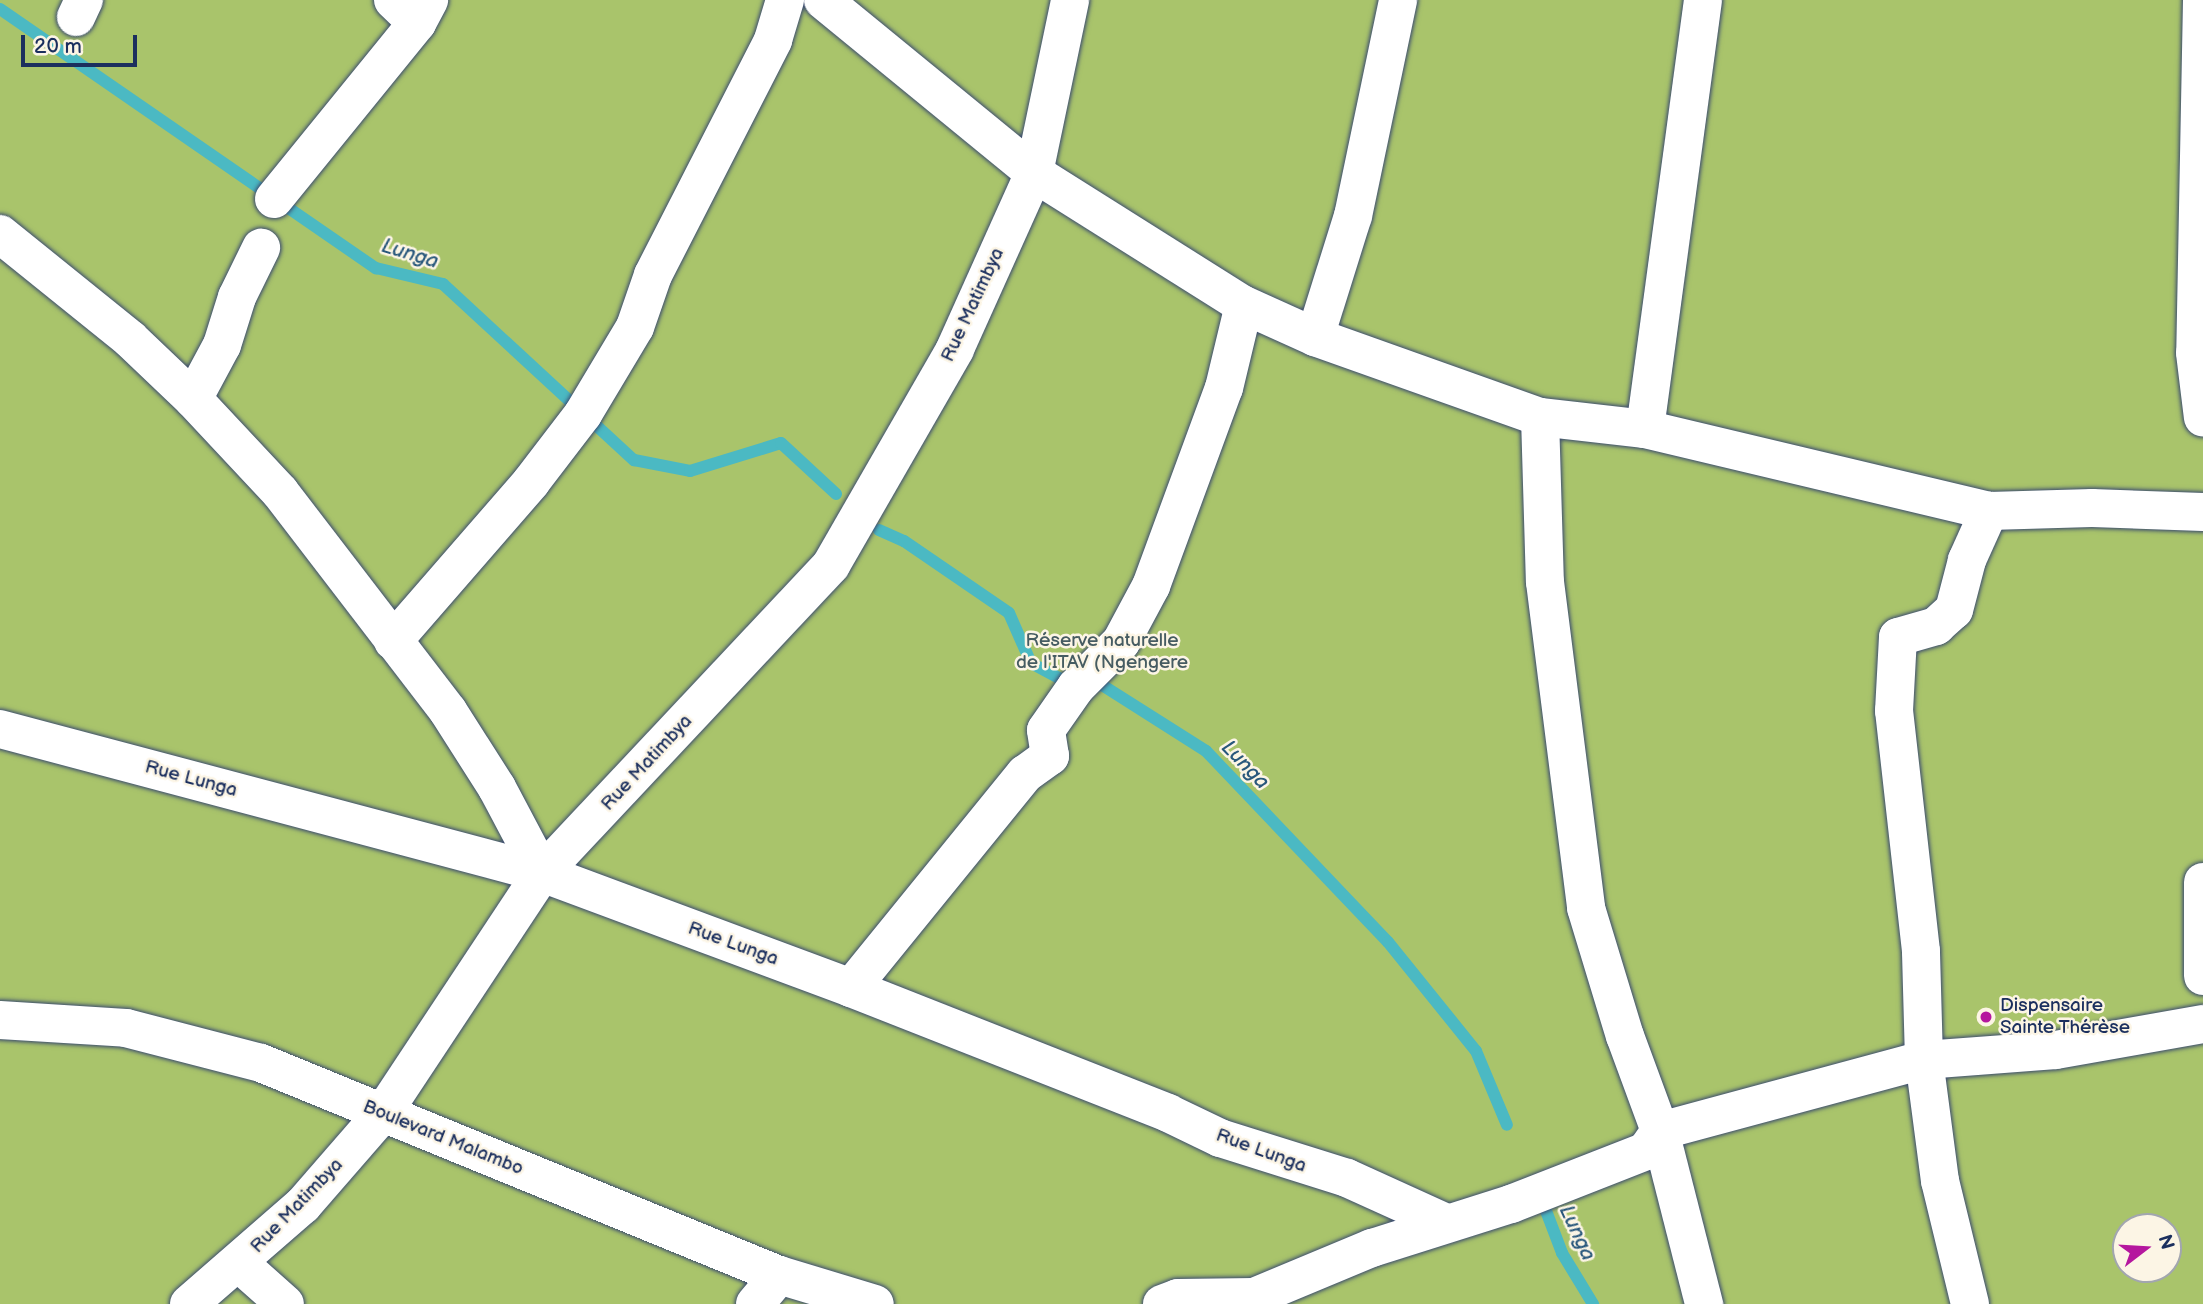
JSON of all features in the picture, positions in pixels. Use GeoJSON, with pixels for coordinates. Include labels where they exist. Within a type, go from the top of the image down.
{"type":"FeatureCollection","features":[{"type":"Feature","properties":{"kind":"street"},"geometry":{"type":"LineString","coordinates":[[393,641],[531,482],[583,414],[635,327],[653,275],[773,40],[785,0]]}},
{"type":"Feature","properties":{"kind":"street"},"geometry":{"type":"LineString","coordinates":[[823,0],[1034,173],[1244,304],[1315,337],[1539,417],[1645,429],[1989,511],[2092,508],[2203,512]]}},
{"type":"Feature","properties":{"kind":"street","name":"Rue Matimbya"},"geometry":{"type":"LineString","coordinates":[[189,1304],[240,1264],[303,1205],[383,1113],[542,873],[831,565],[955,349],[1034,173],[1070,0]]}},
{"type":"Feature","properties":{"kind":"street"},"geometry":{"type":"LineString","coordinates":[[1315,337],[1353,216],[1398,0]]}},
{"type":"Feature","properties":{"kind":"street"},"geometry":{"type":"LineString","coordinates":[[1645,429],[1703,0]]}},
{"type":"Feature","properties":{"kind":"street"},"geometry":{"type":"LineString","coordinates":[[2202,0],[2196,353],[2203,418]]}},
{"type":"Feature","properties":{"kind":"street"},"geometry":{"type":"LineString","coordinates":[[274,199],[413,8]]}},
{"type":"Feature","properties":{"kind":"street"},"geometry":{"type":"LineString","coordinates":[[2,239],[130,339],[193,399],[279,492],[448,711],[497,788],[542,873]]}},
{"type":"Feature","properties":{"kind":"street"},"geometry":{"type":"LineString","coordinates":[[193,399],[222,345],[237,298],[261,248]]}},
{"type":"Feature","properties":{"kind":"street"},"geometry":{"type":"LineString","coordinates":[[851,988],[1025,774],[1050,756],[1046,730],[1076,687],[1121,642],[1151,586],[1224,388],[1244,304]]}},
{"type":"Feature","properties":{"kind":"street"},"geometry":{"type":"LineString","coordinates":[[1539,417],[1545,582],[1586,908],[1625,1036],[1660,1131],[1703,1304]]}},
{"type":"Feature","properties":{"kind":"street"},"geometry":{"type":"LineString","coordinates":[[1970,1304],[1940,1181],[1924,1060],[1921,951],[1894,710],[1898,637],[1936,626],[1954,610],[1966,560],[1989,511]]}},
{"type":"Feature","properties":{"kind":"street","name":"Rue Lunga"},"geometry":{"type":"LineString","coordinates":[[0,729],[542,873],[851,988],[1168,1112],[1220,1138],[1347,1178],[1444,1222]]}},
{"type":"Feature","properties":{"kind":"street"},"geometry":{"type":"LineString","coordinates":[[2203,882],[2203,976]]}},
{"type":"Feature","properties":{"kind":"street","name":"Boulevard Malambo"},"geometry":{"type":"LineString","coordinates":[[0,1020],[126,1028],[261,1063],[383,1113],[767,1290],[875,1304]]}},
{"type":"Feature","properties":{"kind":"street"},"geometry":{"type":"LineString","coordinates":[[1162,1304],[1178,1298],[1254,1297],[1444,1222],[1511,1204],[1646,1151],[1660,1131],[1924,1060],[2056,1050],[2203,1024]]}},
{"type":"Feature","properties":{"kind":"street"},"geometry":{"type":"LineString","coordinates":[[240,1264],[285,1304]]}},
{"type":"Feature","properties":{"kind":"green space","name":"Réserve naturelle de l'ITAV (Ngengere"},"geometry":{"type":"Polygon","coordinates":[[[0,0],[2203,0],[2203,1304],[0,1304],[0,0]]]}},
{"type":"Feature","properties":{"kind":"waterway","name":"Lunga"},"geometry":{"type":"LineString","coordinates":[[0,9],[376,268],[443,284],[634,460],[690,471],[781,443],[836,494]]}},
{"type":"Feature","properties":{"kind":"waterway","name":"Lunga"},"geometry":{"type":"LineString","coordinates":[[879,530],[904,541],[1009,613],[1031,663],[1072,685]]}},
{"type":"Feature","properties":{"kind":"waterway","name":"Lunga"},"geometry":{"type":"LineString","coordinates":[[1089,686],[1102,685],[1206,751],[1388,942],[1476,1051],[1507,1125]]}},
{"type":"Feature","properties":{"kind":"waterway","name":"Lunga"},"geometry":{"type":"LineString","coordinates":[[1540,1195],[1562,1253],[1593,1304]]}},
{"type":"Feature","properties":{"kind":"place","name":"Dispensaire Sainte Thérèse"},"geometry":{"type":"Point","coordinates":[1986,1017]}}]}
